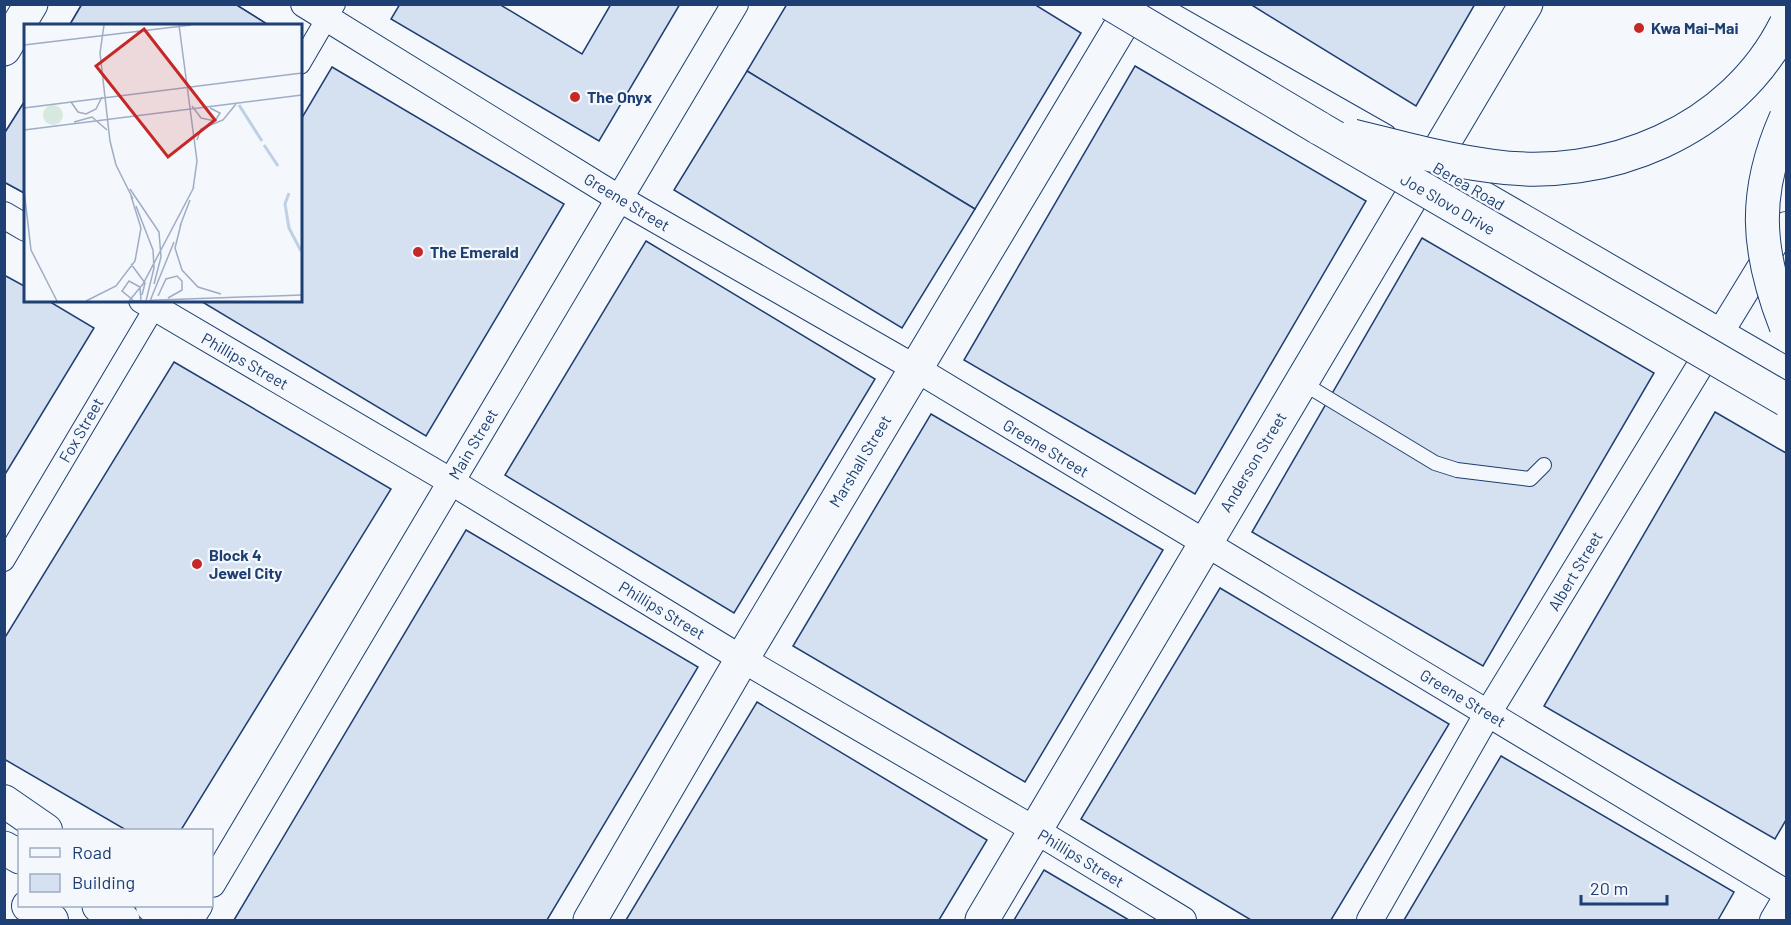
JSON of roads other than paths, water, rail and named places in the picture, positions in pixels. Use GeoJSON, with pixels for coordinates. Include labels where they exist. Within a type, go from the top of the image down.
{"type":"FeatureCollection","features":[{"type":"Feature","properties":{"kind":"main road"},"geometry":{"type":"LineString","coordinates":[[4,49],[31,4]]}},
{"type":"Feature","properties":{"kind":"main road","name":"Joe Slovo Drive"},"geometry":{"type":"LineString","coordinates":[[1111,4],[1786,400]]}},
{"type":"Feature","properties":{"kind":"main road","name":"Marshall Street"},"geometry":{"type":"LineString","coordinates":[[590,921],[742,659],[1134,4]]}},
{"type":"Feature","properties":{"kind":"main road","name":"Anderson Street"},"geometry":{"type":"LineString","coordinates":[[982,921],[1526,4]]}},
{"type":"Feature","properties":{"kind":"main road"},"geometry":{"type":"LineString","coordinates":[[1503,45],[1542,4]]}},
{"type":"Feature","properties":{"kind":"main road"},"geometry":{"type":"LineString","coordinates":[[1319,128],[1491,167],[1543,170],[1583,167],[1626,155],[1669,139],[1709,115],[1747,83],[1774,49],[1786,24]]}},
{"type":"Feature","properties":{"kind":"main road"},"geometry":{"type":"LineString","coordinates":[[1786,117],[1773,148],[1764,183],[1762,217],[1765,258],[1771,287],[1786,326]]}},
{"type":"Feature","properties":{"kind":"main road"},"geometry":{"type":"LineString","coordinates":[[4,848],[18,856]]}},
{"type":"Feature","properties":{"kind":"main road"},"geometry":{"type":"LineString","coordinates":[[101,907],[123,921]]}},
{"type":"Feature","properties":{"kind":"street","name":"Greene Street"},"geometry":{"type":"LineString","coordinates":[[304,4],[332,11],[620,199],[915,368],[1786,893]]}},
{"type":"Feature","properties":{"kind":"street","name":"Main Street"},"geometry":{"type":"LineString","coordinates":[[213,882],[735,4]]}},
{"type":"Feature","properties":{"kind":"street","name":"Berea Road"},"geometry":{"type":"LineString","coordinates":[[1150,4],[1786,370]]}},
{"type":"Feature","properties":{"kind":"street"},"geometry":{"type":"LineString","coordinates":[[302,61],[332,11]]}},
{"type":"Feature","properties":{"kind":"street"},"geometry":{"type":"LineString","coordinates":[[4,215],[24,227]]}},
{"type":"Feature","properties":{"kind":"street","name":"Albert Street"},"geometry":{"type":"LineString","coordinates":[[1370,921],[1488,713],[1786,225]]}},
{"type":"Feature","properties":{"kind":"street","name":"Phillips Street"},"geometry":{"type":"LineString","coordinates":[[151,303],[450,481],[742,659],[1035,830],[1183,921]]}},
{"type":"Feature","properties":{"kind":"street","name":"Fox Street"},"geometry":{"type":"LineString","coordinates":[[4,561],[151,303]]}},
{"type":"Feature","properties":{"kind":"street"},"geometry":{"type":"LineString","coordinates":[[4,801],[43,829]]}},
{"type":"Feature","properties":{"kind":"street"},"geometry":{"type":"LineString","coordinates":[[4,892],[18,900]]}},
{"type":"Feature","properties":{"kind":"street"},"geometry":{"type":"LineString","coordinates":[[1773,921],[1786,898]]}},
{"type":"Feature","properties":{"kind":"street"},"geometry":{"type":"LineString","coordinates":[[29,907],[52,921]]}},
{"type":"Feature","properties":{"kind":"street"},"geometry":{"type":"LineString","coordinates":[[153,907],[174,921]]}},
{"type":"Feature","properties":{"kind":"street"},"geometry":{"type":"LineString","coordinates":[[190,921],[198,907]]}},
{"type":"Feature","properties":{"kind":"lane"},"geometry":{"type":"LineString","coordinates":[[1300,382],[1435,463],[1457,470],[1530,479],[1544,465]]}},
{"type":"Feature","properties":{"kind":"place","name":"Kwa Mai-Mai"},"geometry":{"type":"Point","coordinates":[1639,28]}},
{"type":"Feature","properties":{"kind":"place","name":"The Onyx"},"geometry":{"type":"Point","coordinates":[575,97]}},
{"type":"Feature","properties":{"kind":"place","name":"The Emerald"},"geometry":{"type":"Point","coordinates":[418,252]}},
{"type":"Feature","properties":{"kind":"place","name":"Block 4 Jewel City"},"geometry":{"type":"Point","coordinates":[197,564]}}]}
